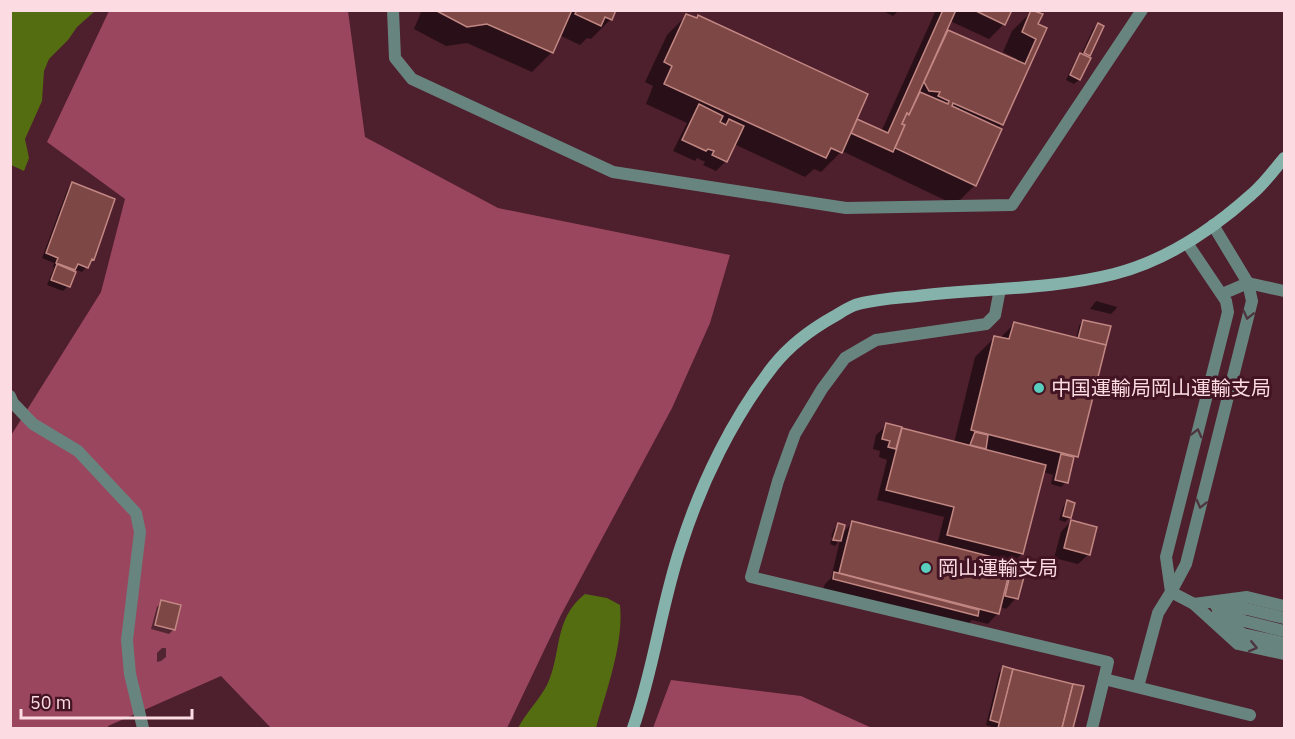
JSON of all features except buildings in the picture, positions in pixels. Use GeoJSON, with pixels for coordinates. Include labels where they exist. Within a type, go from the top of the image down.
{"type":"FeatureCollection","features":[{"type":"Feature","properties":{"kind":"street"},"geometry":{"type":"LineString","coordinates":[[393,10],[395,58],[412,79],[613,172],[846,208],[1012,205],[1142,10]]}},
{"type":"Feature","properties":{"kind":"street"},"geometry":{"type":"LineString","coordinates":[[633,729],[680,546],[694,510],[711,470],[740,415],[772,367],[789,347],[810,330],[853,306],[919,295],[1066,282],[1115,273],[1148,261],[1188,243],[1213,225],[1253,194],[1284,158]]}},
{"type":"Feature","properties":{"kind":"street"},"geometry":{"type":"LineString","coordinates":[[1138,687],[1158,613],[1186,564],[1252,300],[1248,283],[1213,225]]}},
{"type":"Feature","properties":{"kind":"street"},"geometry":{"type":"LineString","coordinates":[[1171,592],[1166,557],[1228,312],[1222,294],[1188,243]]}},
{"type":"Feature","properties":{"kind":"street"},"geometry":{"type":"LineString","coordinates":[[1222,294],[1248,283],[1284,291]]}},
{"type":"Feature","properties":{"kind":"street"},"geometry":{"type":"LineString","coordinates":[[1000,289],[995,315],[987,324],[876,340],[845,358],[822,389],[795,434],[778,481],[751,578],[1108,662],[1092,729]]}},
{"type":"Feature","properties":{"kind":"street"},"geometry":{"type":"LineString","coordinates":[[10,396],[13,403],[33,424],[78,451],[136,513],[140,532],[128,640],[130,674],[143,729]]}},
{"type":"Feature","properties":{"kind":"street"},"geometry":{"type":"LineString","coordinates":[[1171,592],[1242,634],[1284,643]]}},
{"type":"Feature","properties":{"kind":"street"},"geometry":{"type":"LineString","coordinates":[[1194,604],[1248,597],[1284,606]]}},
{"type":"Feature","properties":{"kind":"street"},"geometry":{"type":"LineString","coordinates":[[1194,604],[1247,609],[1284,618]]}},
{"type":"Feature","properties":{"kind":"street"},"geometry":{"type":"LineString","coordinates":[[1194,604],[1244,621],[1284,631]]}},
{"type":"Feature","properties":{"kind":"street"},"geometry":{"type":"LineString","coordinates":[[1194,604],[1238,644],[1284,654]]}},
{"type":"Feature","properties":{"kind":"street"},"geometry":{"type":"LineString","coordinates":[[1104,679],[1250,715]]}},
{"type":"Feature","properties":{"kind":"shaded area"},"geometry":{"type":"Polygon","coordinates":[[[11,10],[95,11],[77,27],[49,59],[44,71],[42,101],[25,139],[29,158],[24,171],[11,165],[11,10]]]}},
{"type":"Feature","properties":{"kind":"shaded area"},"geometry":{"type":"Polygon","coordinates":[[[109,11],[348,11],[365,137],[498,208],[730,255],[710,323],[672,408],[561,615],[507,728],[271,728],[221,676],[108,726],[109,728],[11,728],[10,437],[101,292],[125,199],[47,142],[109,11]]]}},
{"type":"Feature","properties":{"kind":"shaded area"},"geometry":{"type":"Polygon","coordinates":[[[585,594],[607,598],[620,605],[621,620],[617,651],[596,728],[518,728],[547,685],[568,614],[585,594]]]}},
{"type":"Feature","properties":{"kind":"shaded area"},"geometry":{"type":"Polygon","coordinates":[[[671,680],[801,696],[872,728],[653,728],[671,680]]]}},
{"type":"Feature","properties":{"kind":"place","name":"中国運輸局岡山運輸支局"},"geometry":{"type":"Point","coordinates":[1039,388]}},
{"type":"Feature","properties":{"kind":"place","name":"岡山運輸支局"},"geometry":{"type":"Point","coordinates":[926,568]}}]}
